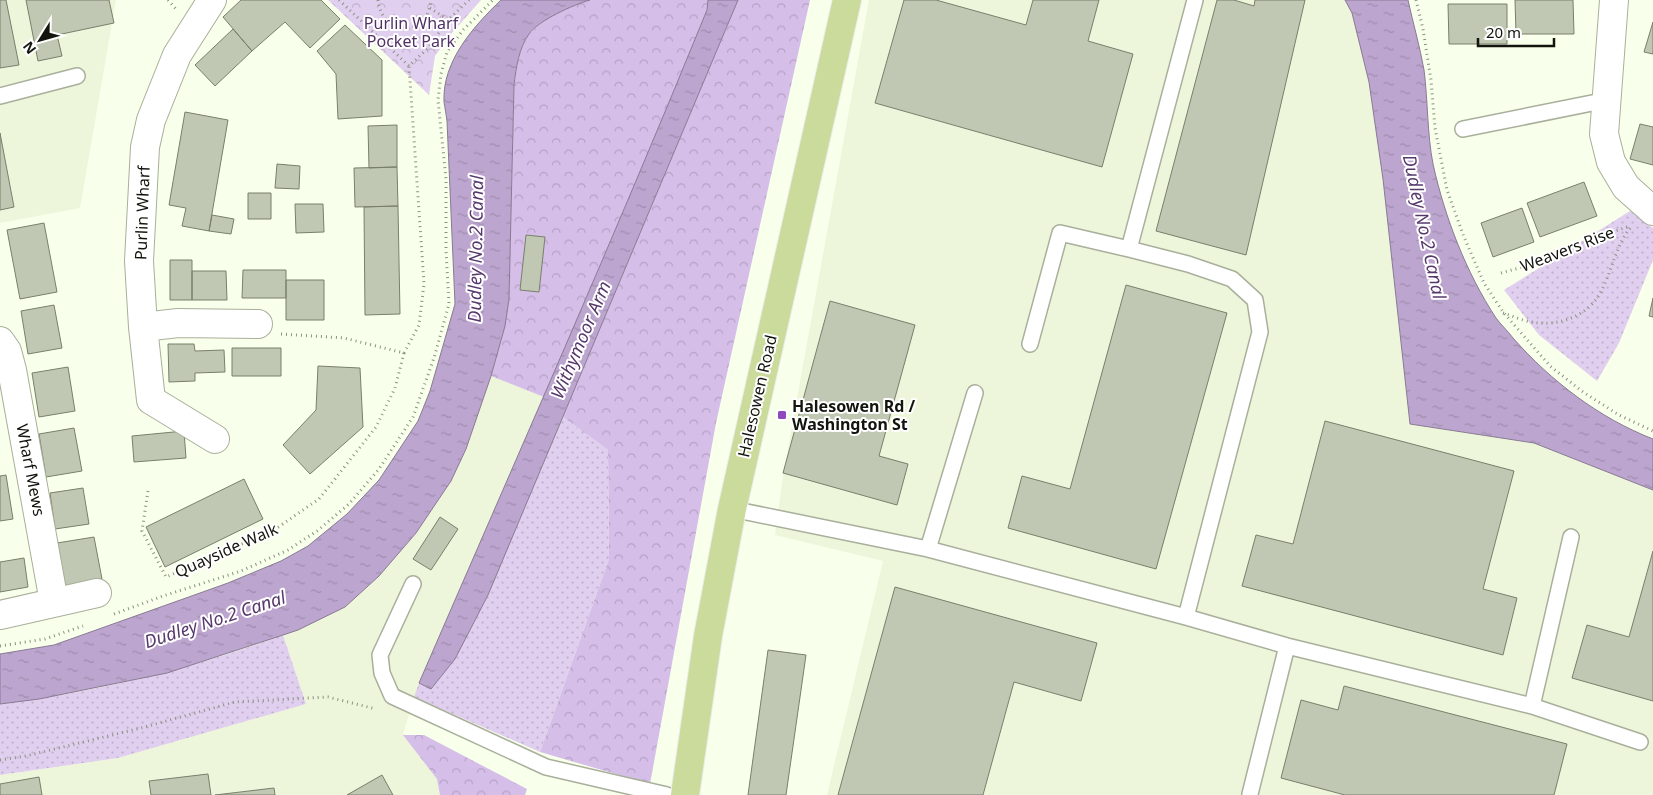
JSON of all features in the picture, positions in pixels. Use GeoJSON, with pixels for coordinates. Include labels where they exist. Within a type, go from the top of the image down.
{"type":"FeatureCollection","features":[{"type":"Feature","properties":{"kind":"main road","name":"Halesowen Road"},"geometry":{"type":"LineString","coordinates":[[686,795],[708,636],[732,509],[846,0]]}},
{"type":"Feature","properties":{"kind":"street","name":"Purlin Wharf"},"geometry":{"type":"LineString","coordinates":[[143,327],[139,260],[145,147],[151,120],[177,56],[212,0]]}},
{"type":"Feature","properties":{"kind":"street"},"geometry":{"type":"LineString","coordinates":[[1614,0],[1604,134],[1611,162],[1643,218]]}},
{"type":"Feature","properties":{"kind":"street"},"geometry":{"type":"LineString","coordinates":[[215,439],[151,400],[143,327],[178,323],[258,324]]}},
{"type":"Feature","properties":{"kind":"street","name":"Wharf Mews"},"geometry":{"type":"LineString","coordinates":[[0,341],[7,351],[12,370],[54,602]]}},
{"type":"Feature","properties":{"kind":"street"},"geometry":{"type":"LineString","coordinates":[[0,615],[54,602],[103,604]]}},
{"type":"Feature","properties":{"kind":"lane"},"geometry":{"type":"LineString","coordinates":[[1129,249],[1195,0]]}},
{"type":"Feature","properties":{"kind":"lane"},"geometry":{"type":"LineString","coordinates":[[0,96],[77,76]]}},
{"type":"Feature","properties":{"kind":"lane"},"geometry":{"type":"LineString","coordinates":[[1463,129],[1607,100]]}},
{"type":"Feature","properties":{"kind":"lane"},"geometry":{"type":"LineString","coordinates":[[1030,344],[1060,233],[1188,264],[1232,279],[1256,300],[1260,332],[1186,616]]}},
{"type":"Feature","properties":{"kind":"lane"},"geometry":{"type":"LineString","coordinates":[[928,549],[975,393]]}},
{"type":"Feature","properties":{"kind":"lane"},"geometry":{"type":"LineString","coordinates":[[732,509],[928,549],[1186,616],[1288,646],[1532,706],[1640,742]]}},
{"type":"Feature","properties":{"kind":"lane"},"geometry":{"type":"LineString","coordinates":[[1532,706],[1571,537]]}},
{"type":"Feature","properties":{"kind":"lane"},"geometry":{"type":"LineString","coordinates":[[413,584],[380,655],[382,673],[392,696],[546,767],[668,795]]}},
{"type":"Feature","properties":{"kind":"lane"},"geometry":{"type":"LineString","coordinates":[[1250,794],[1288,646]]}},
{"type":"Feature","properties":{"kind":"path"},"geometry":{"type":"LineString","coordinates":[[258,324],[272,334],[344,338],[404,353],[419,325],[424,284],[409,66],[338,0]]}},
{"type":"Feature","properties":{"kind":"path"},"geometry":{"type":"LineString","coordinates":[[344,5],[348,0]]}},
{"type":"Feature","properties":{"kind":"path"},"geometry":{"type":"LineString","coordinates":[[378,0],[379,9],[383,17],[389,23],[405,28],[414,26],[427,16],[431,0]]}},
{"type":"Feature","properties":{"kind":"path"},"geometry":{"type":"LineString","coordinates":[[409,66],[429,47],[448,20],[469,0]]}},
{"type":"Feature","properties":{"kind":"path"},"geometry":{"type":"LineString","coordinates":[[103,604],[163,596],[241,571],[288,550],[317,531],[349,504],[379,469],[413,417],[434,358],[449,304],[446,250],[446,179],[438,100],[442,74],[447,52],[463,30],[493,0]]}},
{"type":"Feature","properties":{"kind":"path"},"geometry":{"type":"LineString","coordinates":[[1416,0],[1423,28],[1431,80],[1435,128],[1447,190],[1464,237],[1484,283],[1503,312],[1550,366],[1583,392],[1619,415],[1653,431]]}},
{"type":"Feature","properties":{"kind":"path"},"geometry":{"type":"LineString","coordinates":[[430,8],[448,20]]}},
{"type":"Feature","properties":{"kind":"path"},"geometry":{"type":"LineString","coordinates":[[1503,312],[1533,323],[1563,322],[1584,312],[1599,296],[1628,232],[1643,218]]}},
{"type":"Feature","properties":{"kind":"path","name":"Weavers Rise"},"geometry":{"type":"LineString","coordinates":[[1501,274],[1544,261],[1550,253],[1643,218]]}},
{"type":"Feature","properties":{"kind":"path","name":"Quayside Walk"},"geometry":{"type":"LineString","coordinates":[[148,491],[142,531],[166,576],[274,530],[319,499],[376,427],[395,388],[404,353]]}},
{"type":"Feature","properties":{"kind":"path"},"geometry":{"type":"LineString","coordinates":[[0,646],[46,639],[90,623]]}},
{"type":"Feature","properties":{"kind":"path"},"geometry":{"type":"LineString","coordinates":[[0,760],[26,756],[132,730],[235,702],[328,697],[399,715],[410,705]]}},
{"type":"Feature","properties":{"kind":"shaded area"},"geometry":{"type":"Polygon","coordinates":[[[0,0],[116,0],[80,208],[0,223],[0,0]]]}},
{"type":"Feature","properties":{"kind":"shaded area"},"geometry":{"type":"Polygon","coordinates":[[[869,0],[1345,0],[1352,13],[1369,82],[1383,179],[1410,424],[1534,443],[1653,490],[1653,795],[827,795],[883,561],[775,535],[783,476],[869,0]]]}},
{"type":"Feature","properties":{"kind":"shaded area"},"geometry":{"type":"Polygon","coordinates":[[[491,376],[544,397],[419,683],[403,734],[437,779],[440,795],[0,795],[0,775],[118,758],[306,704],[283,635],[298,630],[416,533],[451,481],[466,449],[491,376]]]}},
{"type":"Feature","properties":{"kind":"green space","name":"Purlin Wharf Pocket Park"},"geometry":{"type":"Polygon","coordinates":[[[328,0],[481,0],[435,56],[429,95],[328,0]]]}},
{"type":"Feature","properties":{"kind":"green space"},"geometry":{"type":"Polygon","coordinates":[[[590,0],[708,0],[707,10],[666,111],[544,397],[491,376],[505,326],[509,299],[514,85],[521,50],[531,32],[558,13],[590,0]]]}},
{"type":"Feature","properties":{"kind":"green space"},"geometry":{"type":"Polygon","coordinates":[[[738,0],[810,0],[716,423],[650,784],[540,752],[609,559],[608,450],[563,417],[738,0]]]}},
{"type":"Feature","properties":{"kind":"green space"},"geometry":{"type":"Polygon","coordinates":[[[1630,211],[1653,228],[1653,260],[1619,343],[1597,381],[1539,335],[1504,290],[1630,211]]]}},
{"type":"Feature","properties":{"kind":"green space"},"geometry":{"type":"Polygon","coordinates":[[[563,417],[608,450],[609,559],[540,752],[414,697],[419,683],[431,689],[455,659],[488,595],[563,417]]]}},
{"type":"Feature","properties":{"kind":"green space"},"geometry":{"type":"Polygon","coordinates":[[[283,635],[306,704],[118,758],[0,775],[0,704],[72,693],[143,678],[179,669],[283,635]]]}},
{"type":"Feature","properties":{"kind":"green space"},"geometry":{"type":"Polygon","coordinates":[[[403,735],[424,735],[527,789],[525,795],[440,795],[437,779],[403,735]]]}},
{"type":"Feature","properties":{"kind":"water","name":"Dudley No.2 Canal"},"geometry":{"type":"Polygon","coordinates":[[[501,0],[590,0],[566,9],[540,23],[529,34],[520,52],[514,85],[509,299],[505,326],[491,376],[466,449],[451,481],[416,533],[379,576],[345,607],[298,630],[167,673],[39,699],[0,704],[0,654],[54,645],[228,583],[281,561],[308,546],[347,514],[379,480],[418,421],[430,391],[455,304],[447,121],[444,102],[448,72],[462,45],[480,21],[501,0]]]}},
{"type":"Feature","properties":{"kind":"water","name":"Withymoor Arm"},"geometry":{"type":"Polygon","coordinates":[[[708,0],[738,0],[488,595],[455,659],[431,689],[419,683],[637,179],[707,10],[708,0]]]}},
{"type":"Feature","properties":{"kind":"water","name":"Dudley No.2 Canal"},"geometry":{"type":"Polygon","coordinates":[[[1345,0],[1408,0],[1424,70],[1433,164],[1450,224],[1475,282],[1498,321],[1543,369],[1595,409],[1653,439],[1653,490],[1534,443],[1410,424],[1383,179],[1369,82],[1352,13],[1345,0]]]}},
{"type":"Feature","properties":{"kind":"building"},"geometry":{"type":"Polygon","coordinates":[[[0,0],[6,0],[19,65],[0,68],[0,0]]]}},
{"type":"Feature","properties":{"kind":"building"},"geometry":{"type":"Polygon","coordinates":[[[26,0],[109,0],[114,23],[57,35],[62,56],[38,61],[26,0]]]}},
{"type":"Feature","properties":{"kind":"building"},"geometry":{"type":"Polygon","coordinates":[[[241,0],[321,0],[340,19],[310,48],[285,22],[252,51],[223,17],[241,0]]]}},
{"type":"Feature","properties":{"kind":"building"},"geometry":{"type":"Polygon","coordinates":[[[904,0],[936,0],[1026,25],[1033,0],[1099,0],[1088,41],[1133,54],[1102,167],[875,103],[904,0]]]}},
{"type":"Feature","properties":{"kind":"building"},"geometry":{"type":"Polygon","coordinates":[[[1217,0],[1234,0],[1254,6],[1255,0],[1305,0],[1246,255],[1156,231],[1217,0]]]}},
{"type":"Feature","properties":{"kind":"building"},"geometry":{"type":"Polygon","coordinates":[[[1515,0],[1573,0],[1574,34],[1516,34],[1515,0]]]}},
{"type":"Feature","properties":{"kind":"building"},"geometry":{"type":"Polygon","coordinates":[[[1448,4],[1507,4],[1507,44],[1449,44],[1448,4]]]}},
{"type":"Feature","properties":{"kind":"building"},"geometry":{"type":"Polygon","coordinates":[[[1653,22],[1653,54],[1644,52],[1653,22]]]}},
{"type":"Feature","properties":{"kind":"building"},"geometry":{"type":"Polygon","coordinates":[[[345,25],[382,60],[382,116],[338,119],[336,74],[317,51],[345,25]]]}},
{"type":"Feature","properties":{"kind":"building"},"geometry":{"type":"Polygon","coordinates":[[[233,29],[252,51],[215,86],[195,65],[233,29]]]}},
{"type":"Feature","properties":{"kind":"building"},"geometry":{"type":"Polygon","coordinates":[[[185,112],[228,120],[209,231],[182,226],[186,208],[169,205],[185,112]]]}},
{"type":"Feature","properties":{"kind":"building"},"geometry":{"type":"Polygon","coordinates":[[[1640,124],[1653,127],[1653,165],[1630,159],[1640,124]]]}},
{"type":"Feature","properties":{"kind":"building"},"geometry":{"type":"Polygon","coordinates":[[[397,125],[397,167],[369,168],[368,126],[397,125]]]}},
{"type":"Feature","properties":{"kind":"building"},"geometry":{"type":"Polygon","coordinates":[[[0,133],[14,207],[0,210],[0,133]]]}},
{"type":"Feature","properties":{"kind":"building"},"geometry":{"type":"Polygon","coordinates":[[[277,164],[300,166],[299,189],[275,188],[277,164]]]}},
{"type":"Feature","properties":{"kind":"building"},"geometry":{"type":"Polygon","coordinates":[[[397,167],[398,206],[355,207],[354,168],[397,167]]]}},
{"type":"Feature","properties":{"kind":"building"},"geometry":{"type":"Polygon","coordinates":[[[1584,182],[1597,216],[1540,237],[1527,203],[1584,182]]]}},
{"type":"Feature","properties":{"kind":"building"},"geometry":{"type":"Polygon","coordinates":[[[248,193],[271,193],[271,219],[248,219],[248,193]]]}},
{"type":"Feature","properties":{"kind":"building"},"geometry":{"type":"Polygon","coordinates":[[[295,204],[323,204],[324,232],[296,233],[295,204]]]}},
{"type":"Feature","properties":{"kind":"building"},"geometry":{"type":"Polygon","coordinates":[[[398,206],[400,314],[365,315],[364,207],[398,206]]]}},
{"type":"Feature","properties":{"kind":"building"},"geometry":{"type":"Polygon","coordinates":[[[1522,208],[1534,242],[1493,257],[1481,223],[1522,208]]]}},
{"type":"Feature","properties":{"kind":"building"},"geometry":{"type":"Polygon","coordinates":[[[212,215],[234,219],[231,234],[209,231],[212,215]]]}},
{"type":"Feature","properties":{"kind":"building"},"geometry":{"type":"Polygon","coordinates":[[[44,223],[57,292],[20,299],[7,230],[44,223]]]}},
{"type":"Feature","properties":{"kind":"building"},"geometry":{"type":"Polygon","coordinates":[[[526,235],[545,237],[539,292],[520,290],[526,235]]]}},
{"type":"Feature","properties":{"kind":"building"},"geometry":{"type":"Polygon","coordinates":[[[170,260],[192,260],[192,300],[170,300],[170,260]]]}},
{"type":"Feature","properties":{"kind":"building"},"geometry":{"type":"Polygon","coordinates":[[[243,270],[286,270],[286,298],[242,298],[243,270]]]}},
{"type":"Feature","properties":{"kind":"building"},"geometry":{"type":"Polygon","coordinates":[[[192,271],[226,271],[227,300],[192,300],[192,271]]]}},
{"type":"Feature","properties":{"kind":"building"},"geometry":{"type":"Polygon","coordinates":[[[286,280],[324,280],[324,320],[286,320],[286,280]]]}},
{"type":"Feature","properties":{"kind":"building"},"geometry":{"type":"Polygon","coordinates":[[[1126,285],[1227,313],[1156,569],[1008,528],[1022,476],[1070,489],[1126,285]]]}},
{"type":"Feature","properties":{"kind":"building"},"geometry":{"type":"Polygon","coordinates":[[[1653,298],[1653,317],[1649,316],[1653,298]]]}},
{"type":"Feature","properties":{"kind":"building"},"geometry":{"type":"Polygon","coordinates":[[[830,301],[915,325],[879,456],[908,464],[897,505],[783,473],[830,301]]]}},
{"type":"Feature","properties":{"kind":"building"},"geometry":{"type":"Polygon","coordinates":[[[54,305],[62,348],[28,354],[21,311],[54,305]]]}},
{"type":"Feature","properties":{"kind":"building"},"geometry":{"type":"Polygon","coordinates":[[[168,344],[194,344],[195,351],[224,350],[225,372],[195,373],[195,381],[169,382],[168,344]]]}},
{"type":"Feature","properties":{"kind":"building"},"geometry":{"type":"Polygon","coordinates":[[[232,348],[281,348],[281,376],[232,376],[232,348]]]}},
{"type":"Feature","properties":{"kind":"building"},"geometry":{"type":"Polygon","coordinates":[[[318,366],[360,368],[363,427],[310,474],[283,445],[316,410],[318,366]]]}},
{"type":"Feature","properties":{"kind":"building"},"geometry":{"type":"Polygon","coordinates":[[[68,367],[75,411],[39,417],[32,373],[68,367]]]}},
{"type":"Feature","properties":{"kind":"building"},"geometry":{"type":"Polygon","coordinates":[[[1325,421],[1514,471],[1483,589],[1517,598],[1503,655],[1242,586],[1256,535],[1293,544],[1325,421]]]}},
{"type":"Feature","properties":{"kind":"building"},"geometry":{"type":"Polygon","coordinates":[[[74,428],[82,471],[46,477],[39,434],[74,428]]]}},
{"type":"Feature","properties":{"kind":"building"},"geometry":{"type":"Polygon","coordinates":[[[184,431],[186,458],[134,462],[132,436],[184,431]]]}},
{"type":"Feature","properties":{"kind":"building"},"geometry":{"type":"Polygon","coordinates":[[[6,475],[13,519],[0,521],[0,476],[6,475]]]}},
{"type":"Feature","properties":{"kind":"building"},"geometry":{"type":"Polygon","coordinates":[[[244,479],[263,519],[165,567],[146,527],[244,479]]]}},
{"type":"Feature","properties":{"kind":"building"},"geometry":{"type":"Polygon","coordinates":[[[83,488],[89,524],[55,529],[50,493],[83,488]]]}},
{"type":"Feature","properties":{"kind":"building"},"geometry":{"type":"Polygon","coordinates":[[[440,517],[458,529],[431,570],[413,559],[440,517]]]}},
{"type":"Feature","properties":{"kind":"building"},"geometry":{"type":"Polygon","coordinates":[[[94,537],[102,579],[65,586],[57,543],[94,537]]]}},
{"type":"Feature","properties":{"kind":"building"},"geometry":{"type":"Polygon","coordinates":[[[1653,551],[1653,701],[1572,678],[1587,625],[1629,637],[1653,551]]]}},
{"type":"Feature","properties":{"kind":"building"},"geometry":{"type":"Polygon","coordinates":[[[24,558],[28,587],[0,592],[0,562],[24,558]]]}},
{"type":"Feature","properties":{"kind":"building"},"geometry":{"type":"Polygon","coordinates":[[[895,587],[1097,643],[1081,701],[1014,682],[983,795],[838,795],[895,587]]]}},
{"type":"Feature","properties":{"kind":"building"},"geometry":{"type":"Polygon","coordinates":[[[768,650],[806,655],[786,795],[748,795],[768,650]]]}},
{"type":"Feature","properties":{"kind":"building"},"geometry":{"type":"Polygon","coordinates":[[[1344,686],[1567,744],[1554,795],[1345,795],[1281,778],[1301,700],[1338,710],[1344,686]]]}},
{"type":"Feature","properties":{"kind":"building"},"geometry":{"type":"Polygon","coordinates":[[[208,774],[211,795],[151,795],[149,781],[208,774]]]}},
{"type":"Feature","properties":{"kind":"building"},"geometry":{"type":"Polygon","coordinates":[[[382,775],[393,795],[347,795],[382,775]]]}},
{"type":"Feature","properties":{"kind":"building"},"geometry":{"type":"Polygon","coordinates":[[[39,777],[42,795],[0,795],[0,784],[39,777]]]}},
{"type":"Feature","properties":{"kind":"building"},"geometry":{"type":"Polygon","coordinates":[[[274,788],[275,795],[215,795],[274,788]]]}},
{"type":"Feature","properties":{"kind":"place","name":"Halesowen Rd / Washington St"},"geometry":{"type":"Point","coordinates":[782,415]}}]}
